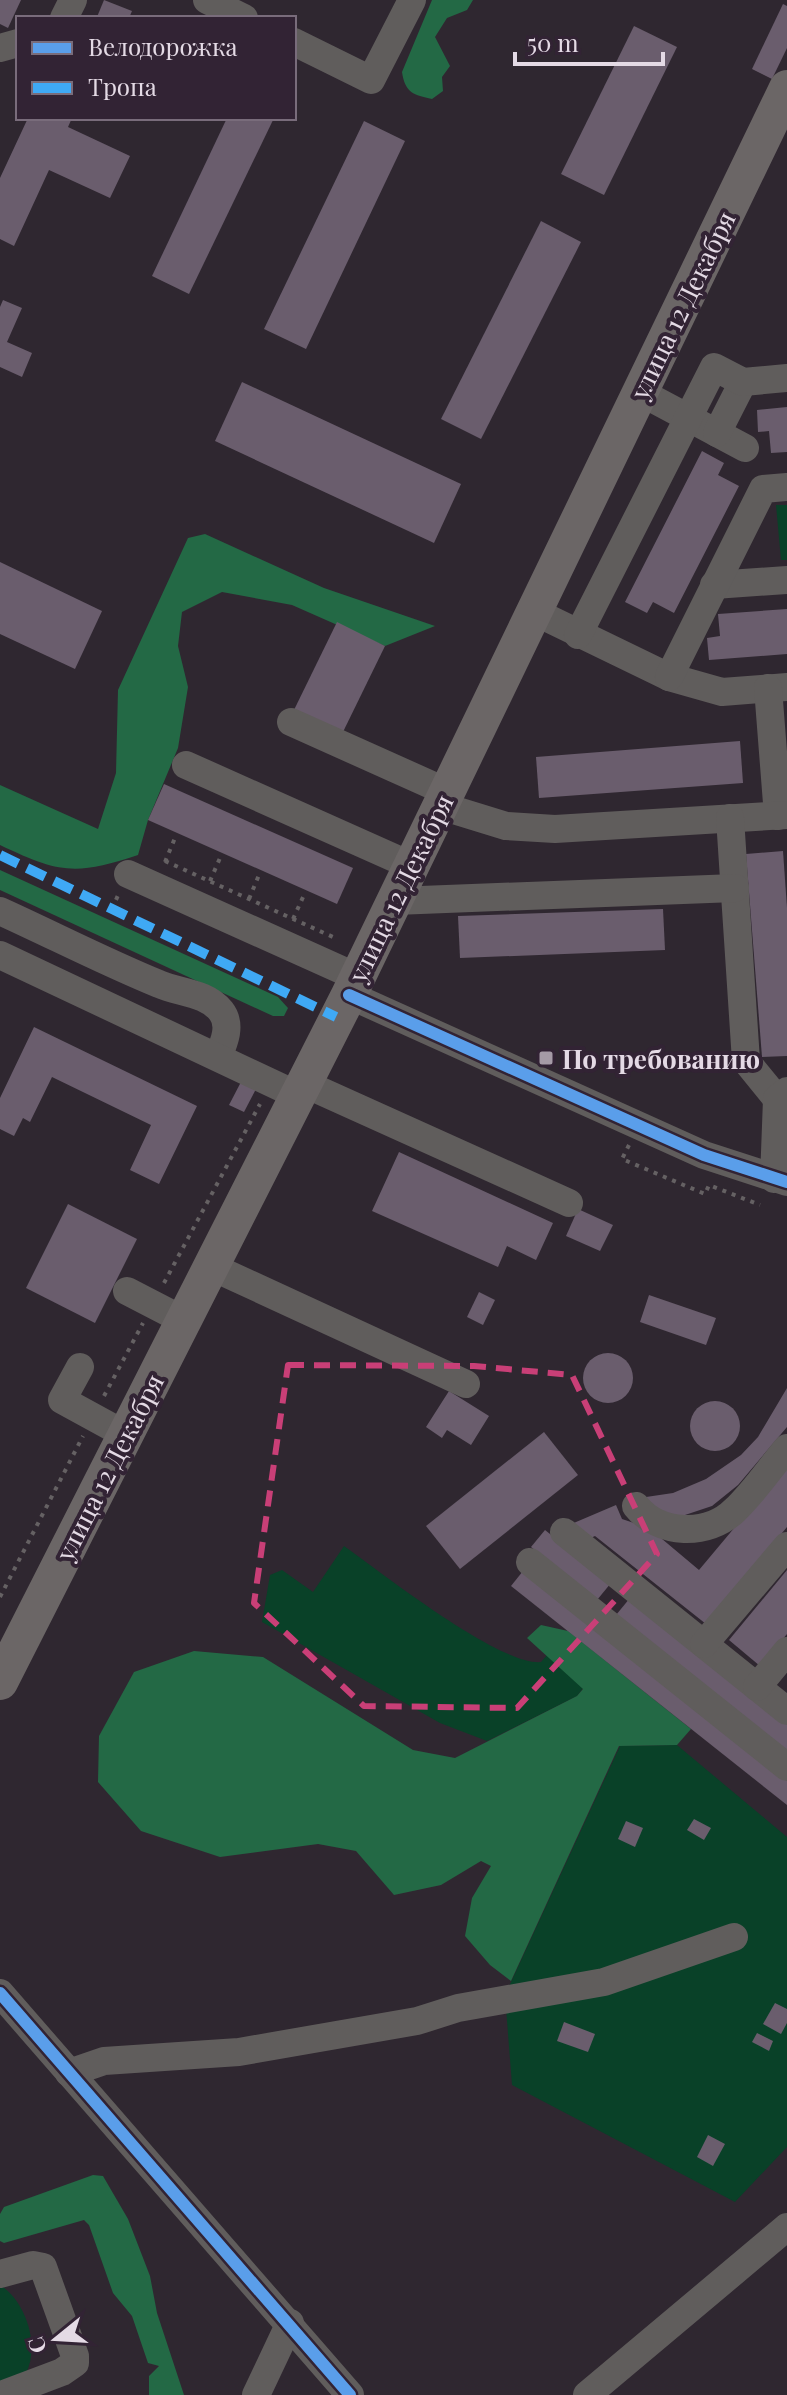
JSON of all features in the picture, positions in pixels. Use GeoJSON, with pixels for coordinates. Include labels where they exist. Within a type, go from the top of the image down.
{"type":"FeatureCollection","features":[{"type":"Feature","properties":{"kind":"main road","name":"улица 12 Декабря"},"geometry":{"type":"LineString","coordinates":[[0,1682],[126,1435],[168,1312],[210,1266],[291,1087],[353,986],[787,88]]}},
{"type":"Feature","properties":{"kind":"street"},"geometry":{"type":"LineString","coordinates":[[207,0],[240,16]]}},
{"type":"Feature","properties":{"kind":"street"},"geometry":{"type":"LineString","coordinates":[[296,43],[371,80],[412,0]]}},
{"type":"Feature","properties":{"kind":"street"},"geometry":{"type":"LineString","coordinates":[[578,635],[714,367],[743,382],[787,378]]}},
{"type":"Feature","properties":{"kind":"street"},"geometry":{"type":"LineString","coordinates":[[717,433],[743,382]]}},
{"type":"Feature","properties":{"kind":"street"},"geometry":{"type":"LineString","coordinates":[[640,392],[745,448]]}},
{"type":"Feature","properties":{"kind":"street"},"geometry":{"type":"LineString","coordinates":[[669,677],[763,489],[787,487]]}},
{"type":"Feature","properties":{"kind":"street"},"geometry":{"type":"LineString","coordinates":[[714,585],[787,580]]}},
{"type":"Feature","properties":{"kind":"street"},"geometry":{"type":"LineString","coordinates":[[291,722],[444,799],[506,826],[555,829],[782,815],[778,688],[722,692],[669,677],[535,612]]}},
{"type":"Feature","properties":{"kind":"street"},"geometry":{"type":"LineString","coordinates":[[186,765],[410,865]]}},
{"type":"Feature","properties":{"kind":"street"},"geometry":{"type":"LineString","coordinates":[[128,874],[282,943],[353,986],[704,1155],[780,1181],[782,1095],[746,1061],[730,818]]}},
{"type":"Feature","properties":{"kind":"street"},"geometry":{"type":"LineString","coordinates":[[395,901],[735,888]]}},
{"type":"Feature","properties":{"kind":"street"},"geometry":{"type":"LineString","coordinates":[[0,911],[162,985],[210,1001],[222,1011],[227,1024],[226,1040],[218,1057]]}},
{"type":"Feature","properties":{"kind":"street"},"geometry":{"type":"LineString","coordinates":[[0,955],[218,1057],[569,1203]]}},
{"type":"Feature","properties":{"kind":"street"},"geometry":{"type":"LineString","coordinates":[[210,1266],[466,1384]]}},
{"type":"Feature","properties":{"kind":"street"},"geometry":{"type":"LineString","coordinates":[[127,1291],[168,1312]]}},
{"type":"Feature","properties":{"kind":"street"},"geometry":{"type":"LineString","coordinates":[[80,1367],[62,1400],[126,1435]]}},
{"type":"Feature","properties":{"kind":"street"},"geometry":{"type":"LineString","coordinates":[[636,1506],[645,1517],[672,1529],[700,1528],[733,1513],[787,1448]]}},
{"type":"Feature","properties":{"kind":"street"},"geometry":{"type":"LineString","coordinates":[[564,1532],[787,1711]]}},
{"type":"Feature","properties":{"kind":"street"},"geometry":{"type":"LineString","coordinates":[[704,1644],[787,1546]]}},
{"type":"Feature","properties":{"kind":"street"},"geometry":{"type":"LineString","coordinates":[[530,1562],[787,1767]]}},
{"type":"Feature","properties":{"kind":"street"},"geometry":{"type":"LineString","coordinates":[[757,1687],[787,1651]]}},
{"type":"Feature","properties":{"kind":"street"},"geometry":{"type":"LineString","coordinates":[[69,2073],[104,2061],[239,2052],[404,2024],[458,2008],[604,1982],[734,1937]]}},
{"type":"Feature","properties":{"kind":"street"},"geometry":{"type":"LineString","coordinates":[[0,1993],[350,2395]]}},
{"type":"Feature","properties":{"kind":"street"},"geometry":{"type":"LineString","coordinates":[[587,2395],[787,2227]]}},
{"type":"Feature","properties":{"kind":"street"},"geometry":{"type":"LineString","coordinates":[[0,2274],[33,2265],[43,2267],[75,2356],[75,2363],[62,2372],[1,2395]]}},
{"type":"Feature","properties":{"kind":"street"},"geometry":{"type":"LineString","coordinates":[[256,2395],[290,2323]]}},
{"type":"Feature","properties":{"kind":"path"},"geometry":{"type":"LineString","coordinates":[[154,886],[175,838]]}},
{"type":"Feature","properties":{"kind":"path"},"geometry":{"type":"LineString","coordinates":[[199,906],[220,858]]}},
{"type":"Feature","properties":{"kind":"path"},"geometry":{"type":"LineString","coordinates":[[238,923],[259,875]]}},
{"type":"Feature","properties":{"kind":"path"},"geometry":{"type":"LineString","coordinates":[[282,943],[304,895]]}},
{"type":"Feature","properties":{"kind":"path"},"geometry":{"type":"LineString","coordinates":[[0,1597],[93,1417],[168,1312],[291,1087]]}},
{"type":"Feature","properties":{"kind":"path"},"geometry":{"type":"LineString","coordinates":[[631,1141],[622,1159],[705,1194],[709,1185],[760,1205]]}},
{"type":"Feature","properties":{"kind":"highlighted area"},"geometry":{"type":"Polygon","coordinates":[[[288,1365],[474,1366],[572,1375],[657,1554],[517,1708],[364,1706],[254,1603],[288,1365]]]}},
{"type":"Feature","properties":{"kind":"green space"},"geometry":{"type":"Polygon","coordinates":[[[432,0],[473,0],[467,10],[447,18],[435,37],[450,66],[442,77],[443,91],[432,99],[411,92],[405,85],[402,72],[432,0]]]}},
{"type":"Feature","properties":{"kind":"green space"},"geometry":{"type":"Polygon","coordinates":[[[776,505],[787,505],[787,560],[781,560],[776,505]]]}},
{"type":"Feature","properties":{"kind":"green space"},"geometry":{"type":"Polygon","coordinates":[[[205,534],[324,588],[435,626],[385,646],[292,605],[222,592],[182,612],[178,646],[188,687],[178,748],[148,820],[138,855],[98,866],[68,868],[38,861],[0,845],[0,785],[98,829],[116,773],[118,690],[188,538],[205,534]]]}},
{"type":"Feature","properties":{"kind":"green space"},"geometry":{"type":"Polygon","coordinates":[[[0,870],[278,997],[288,1008],[284,1016],[273,1016],[0,890],[0,870]]]}},
{"type":"Feature","properties":{"kind":"green space"},"geometry":{"type":"Polygon","coordinates":[[[344,1546],[441,1616],[498,1649],[522,1659],[541,1662],[568,1631],[605,1660],[577,1696],[487,1741],[440,1723],[262,1622],[270,1575],[282,1570],[313,1592],[344,1546]]]}},
{"type":"Feature","properties":{"kind":"green space"},"geometry":{"type":"Polygon","coordinates":[[[541,1625],[568,1631],[691,1729],[677,1745],[619,1746],[511,1981],[490,1965],[465,1936],[472,1898],[491,1866],[481,1861],[441,1885],[394,1895],[356,1851],[318,1844],[220,1857],[141,1831],[98,1782],[99,1736],[134,1672],[194,1651],[263,1657],[413,1750],[455,1758],[577,1696],[583,1689],[527,1638],[541,1625]]]}},
{"type":"Feature","properties":{"kind":"green space"},"geometry":{"type":"Polygon","coordinates":[[[677,1745],[787,1837],[787,2147],[735,2202],[512,2085],[505,1995],[620,1746],[677,1745]]]}},
{"type":"Feature","properties":{"kind":"green space"},"geometry":{"type":"Polygon","coordinates":[[[93,2175],[103,2176],[128,2219],[150,2276],[157,2313],[184,2395],[149,2395],[149,2376],[159,2366],[148,2363],[132,2316],[113,2293],[89,2225],[84,2220],[4,2243],[0,2241],[0,2214],[4,2207],[93,2175]]]}},
{"type":"Feature","properties":{"kind":"green space"},"geometry":{"type":"Polygon","coordinates":[[[0,2285],[9,2292],[23,2313],[32,2350],[26,2373],[0,2382],[0,2285]]]}},
{"type":"Feature","properties":{"kind":"building"},"geometry":{"type":"Polygon","coordinates":[[[0,0],[21,0],[8,28],[0,24],[0,0]]]}},
{"type":"Feature","properties":{"kind":"building"},"geometry":{"type":"Polygon","coordinates":[[[104,0],[132,11],[130,16],[97,16],[104,0]]]}},
{"type":"Feature","properties":{"kind":"building"},"geometry":{"type":"Polygon","coordinates":[[[783,4],[787,6],[787,48],[772,79],[752,69],[783,4]]]}},
{"type":"Feature","properties":{"kind":"building"},"geometry":{"type":"Polygon","coordinates":[[[634,26],[677,47],[604,195],[561,174],[634,26]]]}},
{"type":"Feature","properties":{"kind":"building"},"geometry":{"type":"Polygon","coordinates":[[[27,120],[71,120],[68,127],[130,156],[110,198],[49,170],[14,246],[0,239],[0,178],[27,120]]]}},
{"type":"Feature","properties":{"kind":"building"},"geometry":{"type":"Polygon","coordinates":[[[226,120],[273,120],[189,294],[152,276],[226,120]]]}},
{"type":"Feature","properties":{"kind":"building"},"geometry":{"type":"Polygon","coordinates":[[[364,121],[405,141],[306,349],[264,329],[364,121]]]}},
{"type":"Feature","properties":{"kind":"building"},"geometry":{"type":"Polygon","coordinates":[[[541,221],[581,242],[481,439],[441,419],[541,221]]]}},
{"type":"Feature","properties":{"kind":"building"},"geometry":{"type":"Polygon","coordinates":[[[3,300],[22,308],[7,342],[32,353],[22,377],[0,367],[0,307],[3,300]]]}},
{"type":"Feature","properties":{"kind":"building"},"geometry":{"type":"Polygon","coordinates":[[[242,382],[461,484],[434,543],[215,441],[242,382]]]}},
{"type":"Feature","properties":{"kind":"building"},"geometry":{"type":"Polygon","coordinates":[[[787,407],[787,452],[771,453],[769,431],[758,432],[757,410],[787,407]]]}},
{"type":"Feature","properties":{"kind":"building"},"geometry":{"type":"Polygon","coordinates":[[[702,451],[724,463],[718,475],[739,486],[674,613],[653,602],[647,613],[625,602],[702,451]]]}},
{"type":"Feature","properties":{"kind":"building"},"geometry":{"type":"Polygon","coordinates":[[[0,562],[102,611],[75,669],[0,634],[0,562]]]}},
{"type":"Feature","properties":{"kind":"building"},"geometry":{"type":"Polygon","coordinates":[[[787,609],[787,654],[709,660],[707,638],[720,636],[718,614],[787,609]]]}},
{"type":"Feature","properties":{"kind":"building"},"geometry":{"type":"Polygon","coordinates":[[[337,622],[385,646],[341,736],[293,712],[337,622]]]}},
{"type":"Feature","properties":{"kind":"building"},"geometry":{"type":"Polygon","coordinates":[[[740,741],[743,783],[539,798],[536,757],[740,741]]]}},
{"type":"Feature","properties":{"kind":"building"},"geometry":{"type":"Polygon","coordinates":[[[164,784],[353,868],[337,904],[148,820],[164,784]]]}},
{"type":"Feature","properties":{"kind":"building"},"geometry":{"type":"Polygon","coordinates":[[[783,851],[787,908],[787,1056],[762,1057],[746,854],[783,851]]]}},
{"type":"Feature","properties":{"kind":"building"},"geometry":{"type":"Polygon","coordinates":[[[663,909],[665,950],[460,958],[458,916],[663,909]]]}},
{"type":"Feature","properties":{"kind":"building"},"geometry":{"type":"Polygon","coordinates":[[[34,1027],[197,1106],[159,1184],[130,1170],[151,1125],[52,1077],[30,1122],[23,1118],[14,1136],[0,1129],[0,1098],[34,1027]]]}},
{"type":"Feature","properties":{"kind":"building"},"geometry":{"type":"Polygon","coordinates":[[[242,1080],[257,1087],[244,1112],[229,1105],[242,1080]]]}},
{"type":"Feature","properties":{"kind":"building"},"geometry":{"type":"Polygon","coordinates":[[[399,1152],[553,1223],[536,1260],[507,1246],[498,1267],[372,1211],[399,1152]]]}},
{"type":"Feature","properties":{"kind":"building"},"geometry":{"type":"Polygon","coordinates":[[[68,1204],[137,1239],[95,1323],[26,1288],[68,1204]]]}},
{"type":"Feature","properties":{"kind":"building"},"geometry":{"type":"Polygon","coordinates":[[[578,1209],[613,1225],[600,1251],[566,1236],[578,1209]]]}},
{"type":"Feature","properties":{"kind":"building"},"geometry":{"type":"Polygon","coordinates":[[[479,1292],[495,1300],[483,1325],[467,1317],[479,1292]]]}},
{"type":"Feature","properties":{"kind":"building"},"geometry":{"type":"Polygon","coordinates":[[[649,1295],[716,1318],[706,1345],[640,1322],[649,1295]]]}},
{"type":"Feature","properties":{"kind":"building"},"geometry":{"type":"Polygon","coordinates":[[[608,1353],[625,1361],[633,1378],[625,1395],[608,1403],[591,1395],[583,1378],[591,1361],[608,1353]]]}},
{"type":"Feature","properties":{"kind":"building"},"geometry":{"type":"Polygon","coordinates":[[[787,1388],[787,1427],[738,1485],[712,1506],[676,1518],[651,1513],[646,1497],[673,1493],[706,1479],[741,1455],[758,1437],[787,1388]]]}},
{"type":"Feature","properties":{"kind":"building"},"geometry":{"type":"Polygon","coordinates":[[[449,1391],[489,1416],[471,1445],[447,1430],[442,1438],[426,1427],[449,1391]]]}},
{"type":"Feature","properties":{"kind":"building"},"geometry":{"type":"Polygon","coordinates":[[[715,1401],[732,1409],[740,1426],[732,1443],[715,1451],[698,1443],[690,1426],[698,1409],[715,1401]]]}},
{"type":"Feature","properties":{"kind":"building"},"geometry":{"type":"Polygon","coordinates":[[[544,1432],[578,1475],[460,1569],[426,1526],[544,1432]]]}},
{"type":"Feature","properties":{"kind":"building"},"geometry":{"type":"Polygon","coordinates":[[[787,1465],[787,1527],[706,1624],[595,1536],[584,1541],[569,1525],[616,1505],[622,1519],[649,1528],[699,1570],[787,1465]]]}},
{"type":"Feature","properties":{"kind":"building"},"geometry":{"type":"Polygon","coordinates":[[[545,1530],[611,1583],[597,1600],[531,1547],[545,1530]]]}},
{"type":"Feature","properties":{"kind":"building"},"geometry":{"type":"Polygon","coordinates":[[[787,1570],[787,1634],[760,1666],[729,1640],[787,1570]]]}},
{"type":"Feature","properties":{"kind":"building"},"geometry":{"type":"Polygon","coordinates":[[[523,1571],[787,1781],[787,1805],[511,1586],[523,1571]]]}},
{"type":"Feature","properties":{"kind":"building"},"geometry":{"type":"Polygon","coordinates":[[[630,1598],[787,1723],[787,1751],[616,1615],[630,1598]]]}},
{"type":"Feature","properties":{"kind":"building"},"geometry":{"type":"Polygon","coordinates":[[[694,1819],[711,1828],[704,1840],[687,1830],[694,1819]]]}},
{"type":"Feature","properties":{"kind":"building"},"geometry":{"type":"Polygon","coordinates":[[[626,1821],[643,1828],[635,1847],[618,1839],[626,1821]]]}},
{"type":"Feature","properties":{"kind":"building"},"geometry":{"type":"Polygon","coordinates":[[[775,2003],[787,2009],[787,2023],[781,2034],[763,2024],[775,2003]]]}},
{"type":"Feature","properties":{"kind":"building"},"geometry":{"type":"Polygon","coordinates":[[[564,2022],[595,2034],[588,2052],[557,2041],[564,2022]]]}},
{"type":"Feature","properties":{"kind":"building"},"geometry":{"type":"Polygon","coordinates":[[[757,2033],[773,2041],[769,2051],[752,2042],[757,2033]]]}},
{"type":"Feature","properties":{"kind":"building"},"geometry":{"type":"Polygon","coordinates":[[[708,2135],[725,2144],[713,2166],[697,2157],[708,2135]]]}},
{"type":"Feature","properties":{"kind":"marked path"},"geometry":{"type":"LineString","coordinates":[[0,855],[336,1017]]}},
{"type":"Feature","properties":{"kind":"cycle path"},"geometry":{"type":"LineString","coordinates":[[349,995],[704,1155],[787,1182]]}},
{"type":"Feature","properties":{"kind":"cycle path"},"geometry":{"type":"LineString","coordinates":[[0,1993],[350,2395]]}},
{"type":"Feature","properties":{"kind":"place","name":"По требованию"},"geometry":{"type":"Point","coordinates":[546,1058]}}]}
